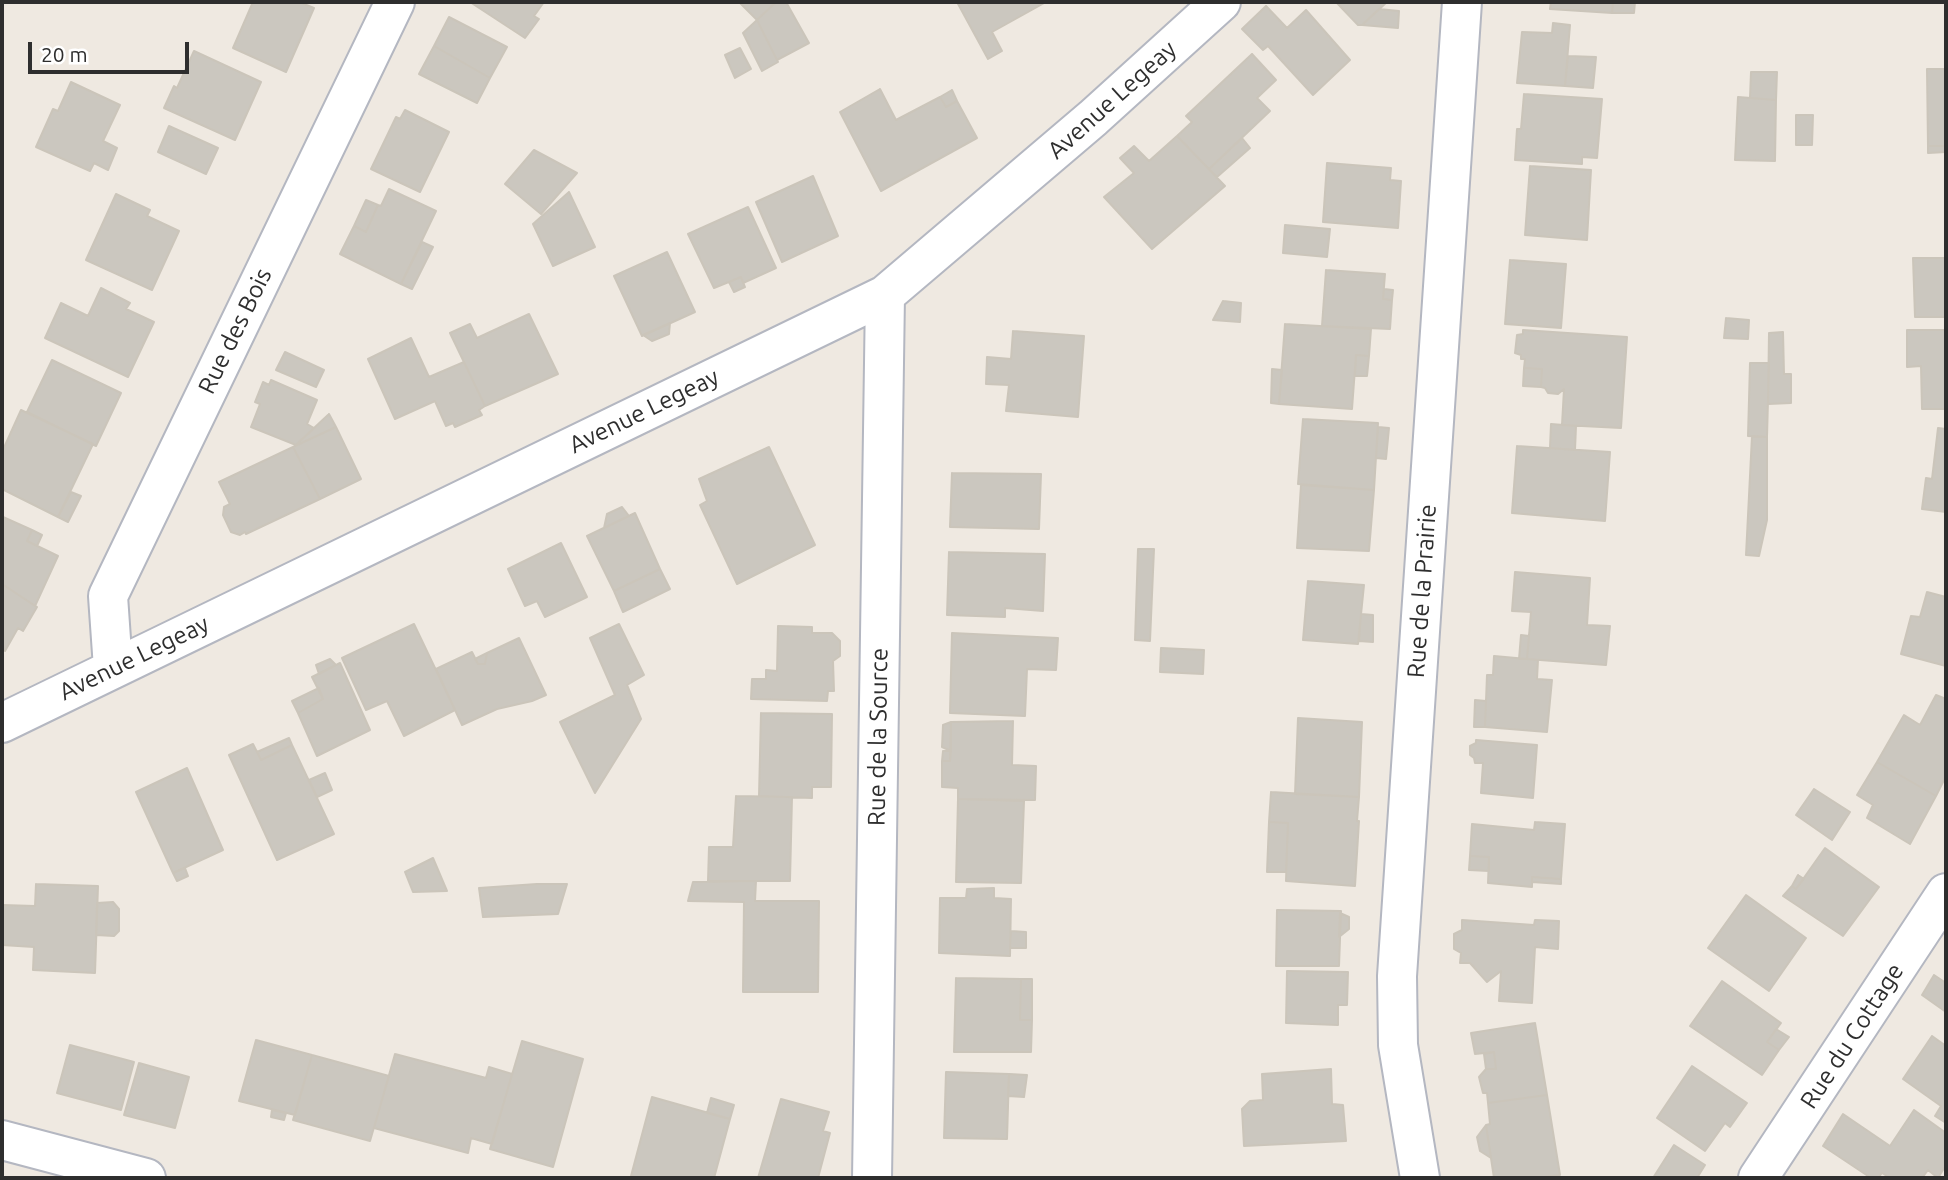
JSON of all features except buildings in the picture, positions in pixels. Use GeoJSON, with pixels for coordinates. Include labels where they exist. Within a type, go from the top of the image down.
{"type":"FeatureCollection","features":[{"type":"Feature","properties":{"kind":"street","name":"Rue des Bois"},"geometry":{"type":"LineString","coordinates":[[113,668],[108,596],[395,2]]}},
{"type":"Feature","properties":{"kind":"street","name":"Avenue Legeay"},"geometry":{"type":"LineString","coordinates":[[2,723],[885,295],[1093,118],[1221,2]]}},
{"type":"Feature","properties":{"kind":"street","name":"Rue de la Prairie"},"geometry":{"type":"LineString","coordinates":[[1420,1178],[1398,1045],[1397,976],[1462,2]]}},
{"type":"Feature","properties":{"kind":"street","name":"Rue de la Source"},"geometry":{"type":"LineString","coordinates":[[872,1178],[885,295]]}},
{"type":"Feature","properties":{"kind":"street","name":"Rue du Cottage"},"geometry":{"type":"LineString","coordinates":[[1758,1178],[1946,893]]}},
{"type":"Feature","properties":{"kind":"street"},"geometry":{"type":"LineString","coordinates":[[2,1140],[146,1178]]}}]}
